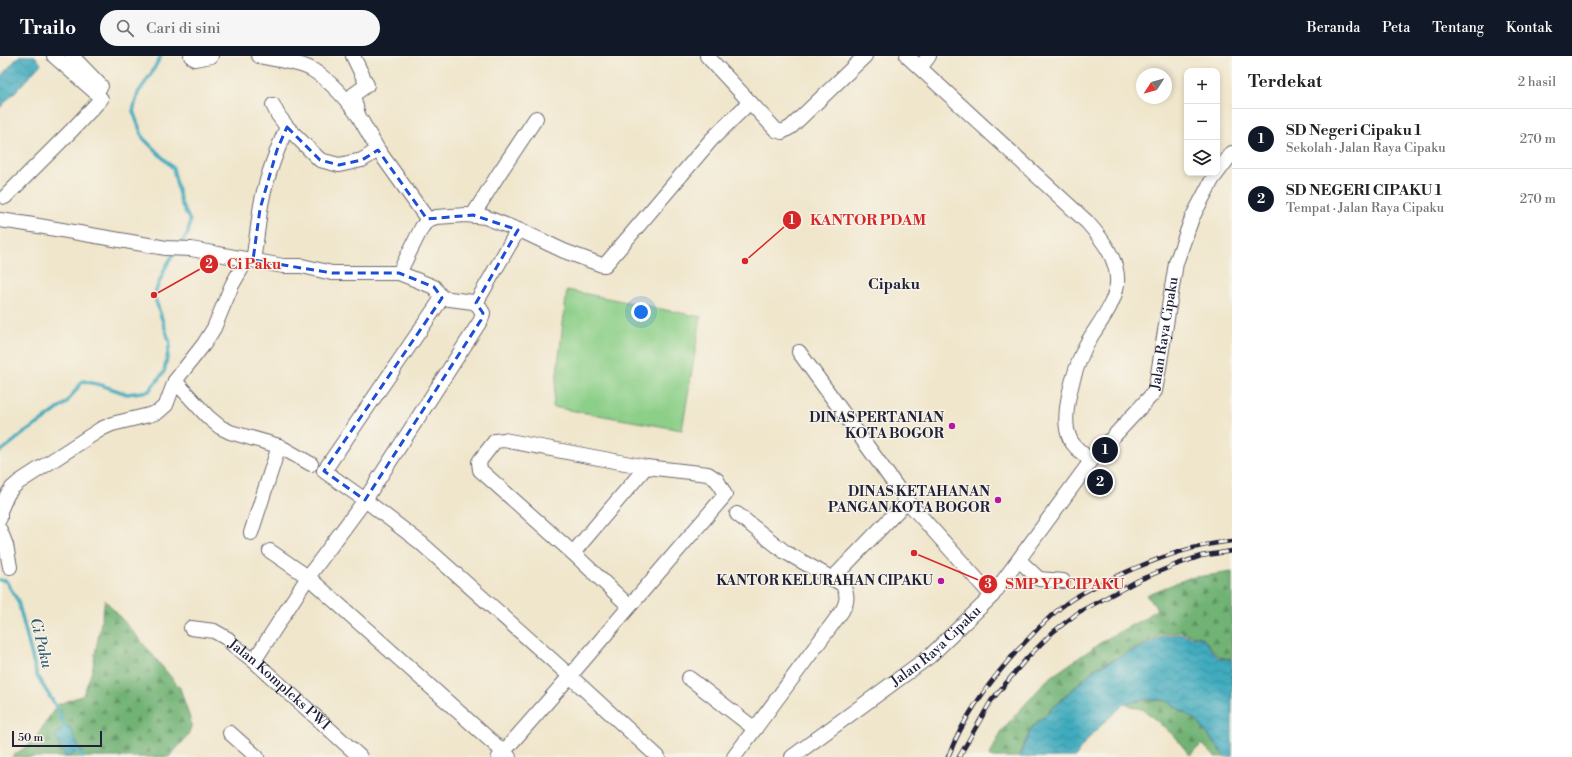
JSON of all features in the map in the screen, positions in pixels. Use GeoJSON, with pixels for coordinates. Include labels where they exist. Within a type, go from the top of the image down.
{"type":"FeatureCollection","features":[{"type":"Feature","properties":{"kind":"street"},"geometry":{"type":"LineString","coordinates":[[6,198],[101,99],[54,56]]}},
{"type":"Feature","properties":{"kind":"street"},"geometry":{"type":"LineString","coordinates":[[72,56],[101,86],[95,92]]}},
{"type":"Feature","properties":{"kind":"street"},"geometry":{"type":"LineString","coordinates":[[191,56],[195,59],[211,56]]}},
{"type":"Feature","properties":{"kind":"street"},"geometry":{"type":"LineString","coordinates":[[259,56],[302,65],[311,69],[333,86],[358,115],[378,150],[428,220]]}},
{"type":"Feature","properties":{"kind":"street"},"geometry":{"type":"LineString","coordinates":[[353,56],[367,85],[353,95],[358,115]]}},
{"type":"Feature","properties":{"kind":"street"},"geometry":{"type":"LineString","coordinates":[[708,56],[776,130],[782,132],[791,128],[865,56]]}},
{"type":"Feature","properties":{"kind":"street"},"geometry":{"type":"LineString","coordinates":[[908,56],[1087,222],[1109,250],[1115,267],[1117,284],[1104,317],[1085,347],[1068,395],[1067,429],[1070,440],[1091,461]]}},
{"type":"Feature","properties":{"kind":"street"},"geometry":{"type":"LineString","coordinates":[[920,68],[929,56]]}},
{"type":"Feature","properties":{"kind":"street"},"geometry":{"type":"LineString","coordinates":[[399,273],[422,227],[428,220],[436,217],[466,215],[485,217],[564,251],[605,265],[712,140],[750,102]]}},
{"type":"Feature","properties":{"kind":"street"},"geometry":{"type":"LineString","coordinates":[[273,105],[287,127],[320,160],[339,165],[362,160],[378,150]]}},
{"type":"Feature","properties":{"kind":"street"},"geometry":{"type":"LineString","coordinates":[[474,215],[498,175],[536,118]]}},
{"type":"Feature","properties":{"kind":"street"},"geometry":{"type":"LineString","coordinates":[[0,518],[0,511],[7,495],[19,482],[101,429],[112,424],[158,412],[166,405],[175,381],[204,344],[214,328],[232,285],[250,260],[258,237],[260,209],[277,150],[287,127]]}},
{"type":"Feature","properties":{"kind":"street","name":"Jalan Raya Cipaku"},"geometry":{"type":"LineString","coordinates":[[792,757],[930,656],[992,596],[1091,461],[1148,400],[1154,391],[1158,374],[1176,263],[1192,218],[1212,180],[1232,153]]}},
{"type":"Feature","properties":{"kind":"street"},"geometry":{"type":"LineString","coordinates":[[0,220],[166,248],[191,249],[283,266],[302,266],[332,273],[399,273],[434,287],[442,298],[476,303],[483,313],[481,320],[365,500],[308,577],[254,661]]}},
{"type":"Feature","properties":{"kind":"street"},"geometry":{"type":"LineString","coordinates":[[476,303],[518,230]]}},
{"type":"Feature","properties":{"kind":"street"},"geometry":{"type":"LineString","coordinates":[[442,298],[324,471],[421,543],[658,757]]}},
{"type":"Feature","properties":{"kind":"street"},"geometry":{"type":"LineString","coordinates":[[799,352],[907,502],[992,596]]}},
{"type":"Feature","properties":{"kind":"street"},"geometry":{"type":"LineString","coordinates":[[175,381],[208,417],[220,427],[230,432],[279,446],[311,464]]}},
{"type":"Feature","properties":{"kind":"street"},"geometry":{"type":"LineString","coordinates":[[270,551],[308,577],[504,755],[629,606],[725,495],[717,480],[708,474],[646,467],[498,439],[480,459],[480,470],[629,606]]}},
{"type":"Feature","properties":{"kind":"street"},"geometry":{"type":"LineString","coordinates":[[251,533],[279,446]]}},
{"type":"Feature","properties":{"kind":"street"},"geometry":{"type":"LineString","coordinates":[[573,554],[646,467]]}},
{"type":"Feature","properties":{"kind":"street"},"geometry":{"type":"LineString","coordinates":[[832,579],[907,502]]}},
{"type":"Feature","properties":{"kind":"street"},"geometry":{"type":"LineString","coordinates":[[734,757],[845,605],[847,598],[846,591],[842,584],[785,552],[737,514]]}},
{"type":"Feature","properties":{"kind":"street"},"geometry":{"type":"LineString","coordinates":[[0,530],[6,544],[10,567]]}},
{"type":"Feature","properties":{"kind":"street"},"geometry":{"type":"LineString","coordinates":[[1019,560],[1036,577],[1063,581]]}},
{"type":"Feature","properties":{"kind":"street","name":"Jalan Kompleks PWI"},"geometry":{"type":"LineString","coordinates":[[191,628],[214,631],[228,639],[360,757]]}},
{"type":"Feature","properties":{"kind":"street"},"geometry":{"type":"LineString","coordinates":[[690,678],[754,729]]}},
{"type":"Feature","properties":{"kind":"street"},"geometry":{"type":"LineString","coordinates":[[230,733],[255,756]]}},
{"type":"Feature","properties":{"kind":"highlighted area"},"geometry":{"type":"Polygon","coordinates":[[[287,127],[320,160],[339,165],[362,160],[378,150],[427,219],[473,215],[518,230],[476,303],[483,313],[481,320],[365,500],[324,471],[442,298],[434,287],[399,273],[332,273],[253,260],[260,209],[277,150],[287,127]]]}},
{"type":"Feature","properties":{"kind":"green space"},"geometry":{"type":"Polygon","coordinates":[[[567,290],[701,317],[682,430],[553,407],[567,290]]]}},
{"type":"Feature","properties":{"kind":"green space"},"geometry":{"type":"Polygon","coordinates":[[[1232,572],[1232,659],[1219,657],[1202,637],[1178,632],[1162,635],[1094,669],[1031,728],[1018,757],[989,757],[1002,730],[1048,679],[1106,639],[1145,618],[1157,609],[1146,595],[1189,578],[1232,572]]]}},
{"type":"Feature","properties":{"kind":"green space"},"geometry":{"type":"Polygon","coordinates":[[[105,600],[180,688],[192,725],[187,737],[170,756],[167,757],[11,757],[33,742],[57,705],[83,695],[92,671],[105,600]]]}},
{"type":"Feature","properties":{"kind":"green space"},"geometry":{"type":"Polygon","coordinates":[[[1146,700],[1166,701],[1196,720],[1225,757],[1215,757],[1202,744],[1190,755],[1172,734],[1144,710],[1124,704],[1146,700]]]}},
{"type":"Feature","properties":{"kind":"water"},"geometry":{"type":"Polygon","coordinates":[[[19,56],[35,56],[41,64],[0,108],[0,77],[19,56]]]}},
{"type":"Feature","properties":{"kind":"water"},"geometry":{"type":"Polygon","coordinates":[[[1177,634],[1202,638],[1218,658],[1232,660],[1232,757],[1226,757],[1196,720],[1166,700],[1145,699],[1124,704],[1093,733],[1080,749],[1076,757],[1019,757],[1032,728],[1095,669],[1162,637],[1177,634]]]}},
{"type":"Feature","properties":{"kind":"water"},"geometry":{"type":"Polygon","coordinates":[[[66,726],[71,728],[80,750],[68,757],[66,757],[55,737],[58,732],[66,726]]]}},
{"type":"Feature","properties":{"kind":"waterway","name":"Ci Paku"},"geometry":{"type":"LineString","coordinates":[[161,56],[138,93],[133,111],[143,138],[173,168],[181,203],[190,221],[188,233],[180,245]]}},
{"type":"Feature","properties":{"kind":"waterway","name":"Ci Paku"},"geometry":{"type":"LineString","coordinates":[[0,452],[66,403],[83,381],[101,385],[127,394],[149,391],[164,372],[170,343],[154,295],[166,266],[175,252]]}},
{"type":"Feature","properties":{"kind":"waterway","name":"Ci Paku"},"geometry":{"type":"LineString","coordinates":[[0,580],[6,581],[18,601],[37,676],[57,708],[66,730]]}},
{"type":"Feature","properties":{"kind":"waterway","name":"Ci Paku"},"geometry":{"type":"LineString","coordinates":[[75,748],[83,757]]}},
{"type":"Feature","properties":{"kind":"railway"},"geometry":{"type":"LineString","coordinates":[[948,757],[955,740],[973,708],[994,678],[1034,632],[1063,606],[1084,592],[1100,584],[1158,559],[1193,548],[1232,541]]}},
{"type":"Feature","properties":{"kind":"railway"},"geometry":{"type":"LineString","coordinates":[[959,757],[991,701],[1027,658],[1053,632],[1079,612],[1139,580],[1175,565],[1201,556],[1232,551]]}},
{"type":"Feature","properties":{"kind":"place","name":"KANTOR PDAM"},"geometry":{"type":"Point","coordinates":[745,261]}},
{"type":"Feature","properties":{"kind":"place","name":"Ci Paku"},"geometry":{"type":"Point","coordinates":[154,295]}},
{"type":"Feature","properties":{"kind":"place","name":"DINAS PERTANIAN KOTA BOGOR"},"geometry":{"type":"Point","coordinates":[952,426]}},
{"type":"Feature","properties":{"kind":"place","name":"SD Negeri Cipaku 1"},"geometry":{"type":"Point","coordinates":[1105,450]}},
{"type":"Feature","properties":{"kind":"place","name":"SD NEGERI CIPAKU 1"},"geometry":{"type":"Point","coordinates":[1100,482]}},
{"type":"Feature","properties":{"kind":"place","name":"DINAS KETAHANAN PANGAN KOTA BOGOR"},"geometry":{"type":"Point","coordinates":[998,500]}},
{"type":"Feature","properties":{"kind":"place","name":"SMP YP CIPAKU"},"geometry":{"type":"Point","coordinates":[914,553]}},
{"type":"Feature","properties":{"kind":"place","name":"KANTOR KELURAHAN CIPAKU"},"geometry":{"type":"Point","coordinates":[941,581]}},
{"type":"Feature","properties":{"kind":"district","name":"Cipaku"},"geometry":{"type":"Point","coordinates":[894,284]}}]}
